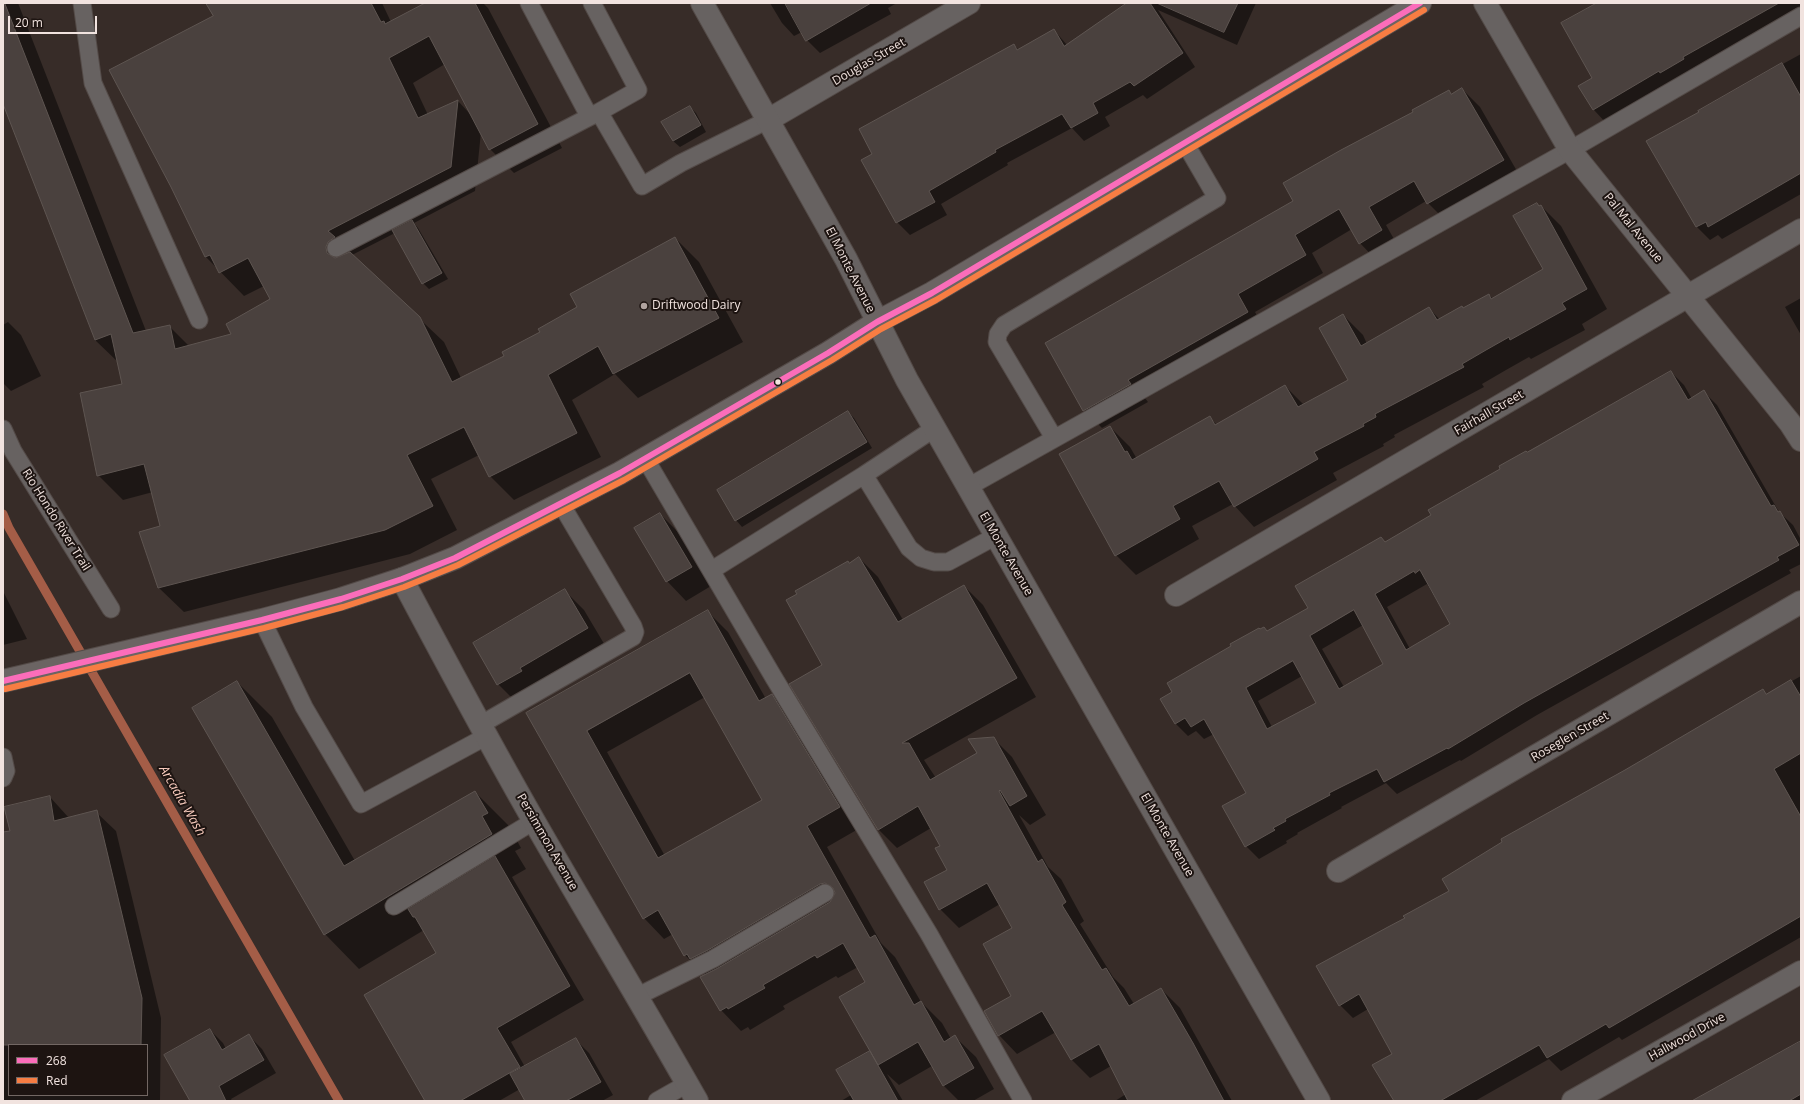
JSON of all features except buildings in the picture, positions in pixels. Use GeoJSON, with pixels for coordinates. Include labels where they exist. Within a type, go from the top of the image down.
{"type":"FeatureCollection","features":[{"type":"Feature","properties":{"kind":"main road"},"geometry":{"type":"LineString","coordinates":[[3,681],[262,620],[341,599],[402,579],[455,558],[561,504],[645,458],[828,353],[877,322],[932,293],[1420,3]]}},
{"type":"Feature","properties":{"kind":"street","name":"El Monte Avenue"},"geometry":{"type":"LineString","coordinates":[[702,3],[846,259],[907,380],[1320,1101]]}},
{"type":"Feature","properties":{"kind":"street","name":"Douglas Street"},"geometry":{"type":"LineString","coordinates":[[768,120],[969,3]]}},
{"type":"Feature","properties":{"kind":"street","name":"Pal Mal Avenue"},"geometry":{"type":"LineString","coordinates":[[1485,3],[1570,150],[1689,296],[1790,423],[1801,440]]}},
{"type":"Feature","properties":{"kind":"street","name":"Fairhall Street"},"geometry":{"type":"LineString","coordinates":[[1176,595],[1801,230]]}},
{"type":"Feature","properties":{"kind":"street","name":"Persimmon Avenue"},"geometry":{"type":"LineString","coordinates":[[402,579],[483,731],[534,821],[638,996],[692,1092]]}},
{"type":"Feature","properties":{"kind":"street","name":"Roseglen Street"},"geometry":{"type":"LineString","coordinates":[[1338,871],[1801,602]]}},
{"type":"Feature","properties":{"kind":"street","name":"Hallwood Drive"},"geometry":{"type":"LineString","coordinates":[[1573,1101],[1801,972]]}},
{"type":"Feature","properties":{"kind":"lane"},"geometry":{"type":"LineString","coordinates":[[82,3],[93,83],[198,320]]}},
{"type":"Feature","properties":{"kind":"lane"},"geometry":{"type":"LineString","coordinates":[[529,3],[594,114],[642,186],[681,163],[768,120]]}},
{"type":"Feature","properties":{"kind":"lane"},"geometry":{"type":"LineString","coordinates":[[336,248],[638,90],[592,3]]}},
{"type":"Feature","properties":{"kind":"lane"},"geometry":{"type":"LineString","coordinates":[[968,487],[1570,150],[1801,16]]}},
{"type":"Feature","properties":{"kind":"lane"},"geometry":{"type":"LineString","coordinates":[[1054,438],[997,342],[998,334],[1004,325],[1217,198],[1185,143]]}},
{"type":"Feature","properties":{"kind":"lane"},"geometry":{"type":"LineString","coordinates":[[712,570],[864,475],[935,428]]}},
{"type":"Feature","properties":{"kind":"lane","name":"Rio Hondo River Trail"},"geometry":{"type":"LineString","coordinates":[[3,429],[13,451],[111,609]]}},
{"type":"Feature","properties":{"kind":"lane"},"geometry":{"type":"LineString","coordinates":[[645,458],[778,685],[930,934],[1023,1101]]}},
{"type":"Feature","properties":{"kind":"lane"},"geometry":{"type":"LineString","coordinates":[[864,475],[909,548],[921,558],[934,562],[948,562],[996,536]]}},
{"type":"Feature","properties":{"kind":"lane"},"geometry":{"type":"LineString","coordinates":[[262,620],[304,707],[361,804],[483,731],[633,637],[635,632],[633,626],[561,504]]}},
{"type":"Feature","properties":{"kind":"lane"},"geometry":{"type":"LineString","coordinates":[[3,757],[6,771],[3,778]]}},
{"type":"Feature","properties":{"kind":"lane"},"geometry":{"type":"LineString","coordinates":[[394,906],[534,821]]}},
{"type":"Feature","properties":{"kind":"lane"},"geometry":{"type":"LineString","coordinates":[[638,996],[713,959],[825,893]]}},
{"type":"Feature","properties":{"kind":"lane"},"geometry":{"type":"LineString","coordinates":[[657,1101],[692,1092]]}},
{"type":"Feature","properties":{"kind":"waterway","name":"Arcadia Wash"},"geometry":{"type":"LineString","coordinates":[[3,514],[9,528],[339,1101]]}},
{"type":"Feature","properties":{"kind":"transit line","name":"268"},"geometry":{"type":"LineString","coordinates":[[3,681],[262,620],[341,599],[402,579],[455,558],[620,473],[828,353],[877,322],[932,293],[1420,3]]}},
{"type":"Feature","properties":{"kind":"transit line","name":"Red"},"geometry":{"type":"LineString","coordinates":[[5,689],[264,628],[343,607],[404,587],[458,565],[624,480],[832,360],[881,329],[936,300],[1424,10]]}},
{"type":"Feature","properties":{"kind":"place","name":"Driftwood Dairy"},"geometry":{"type":"Point","coordinates":[644,306]}}]}
